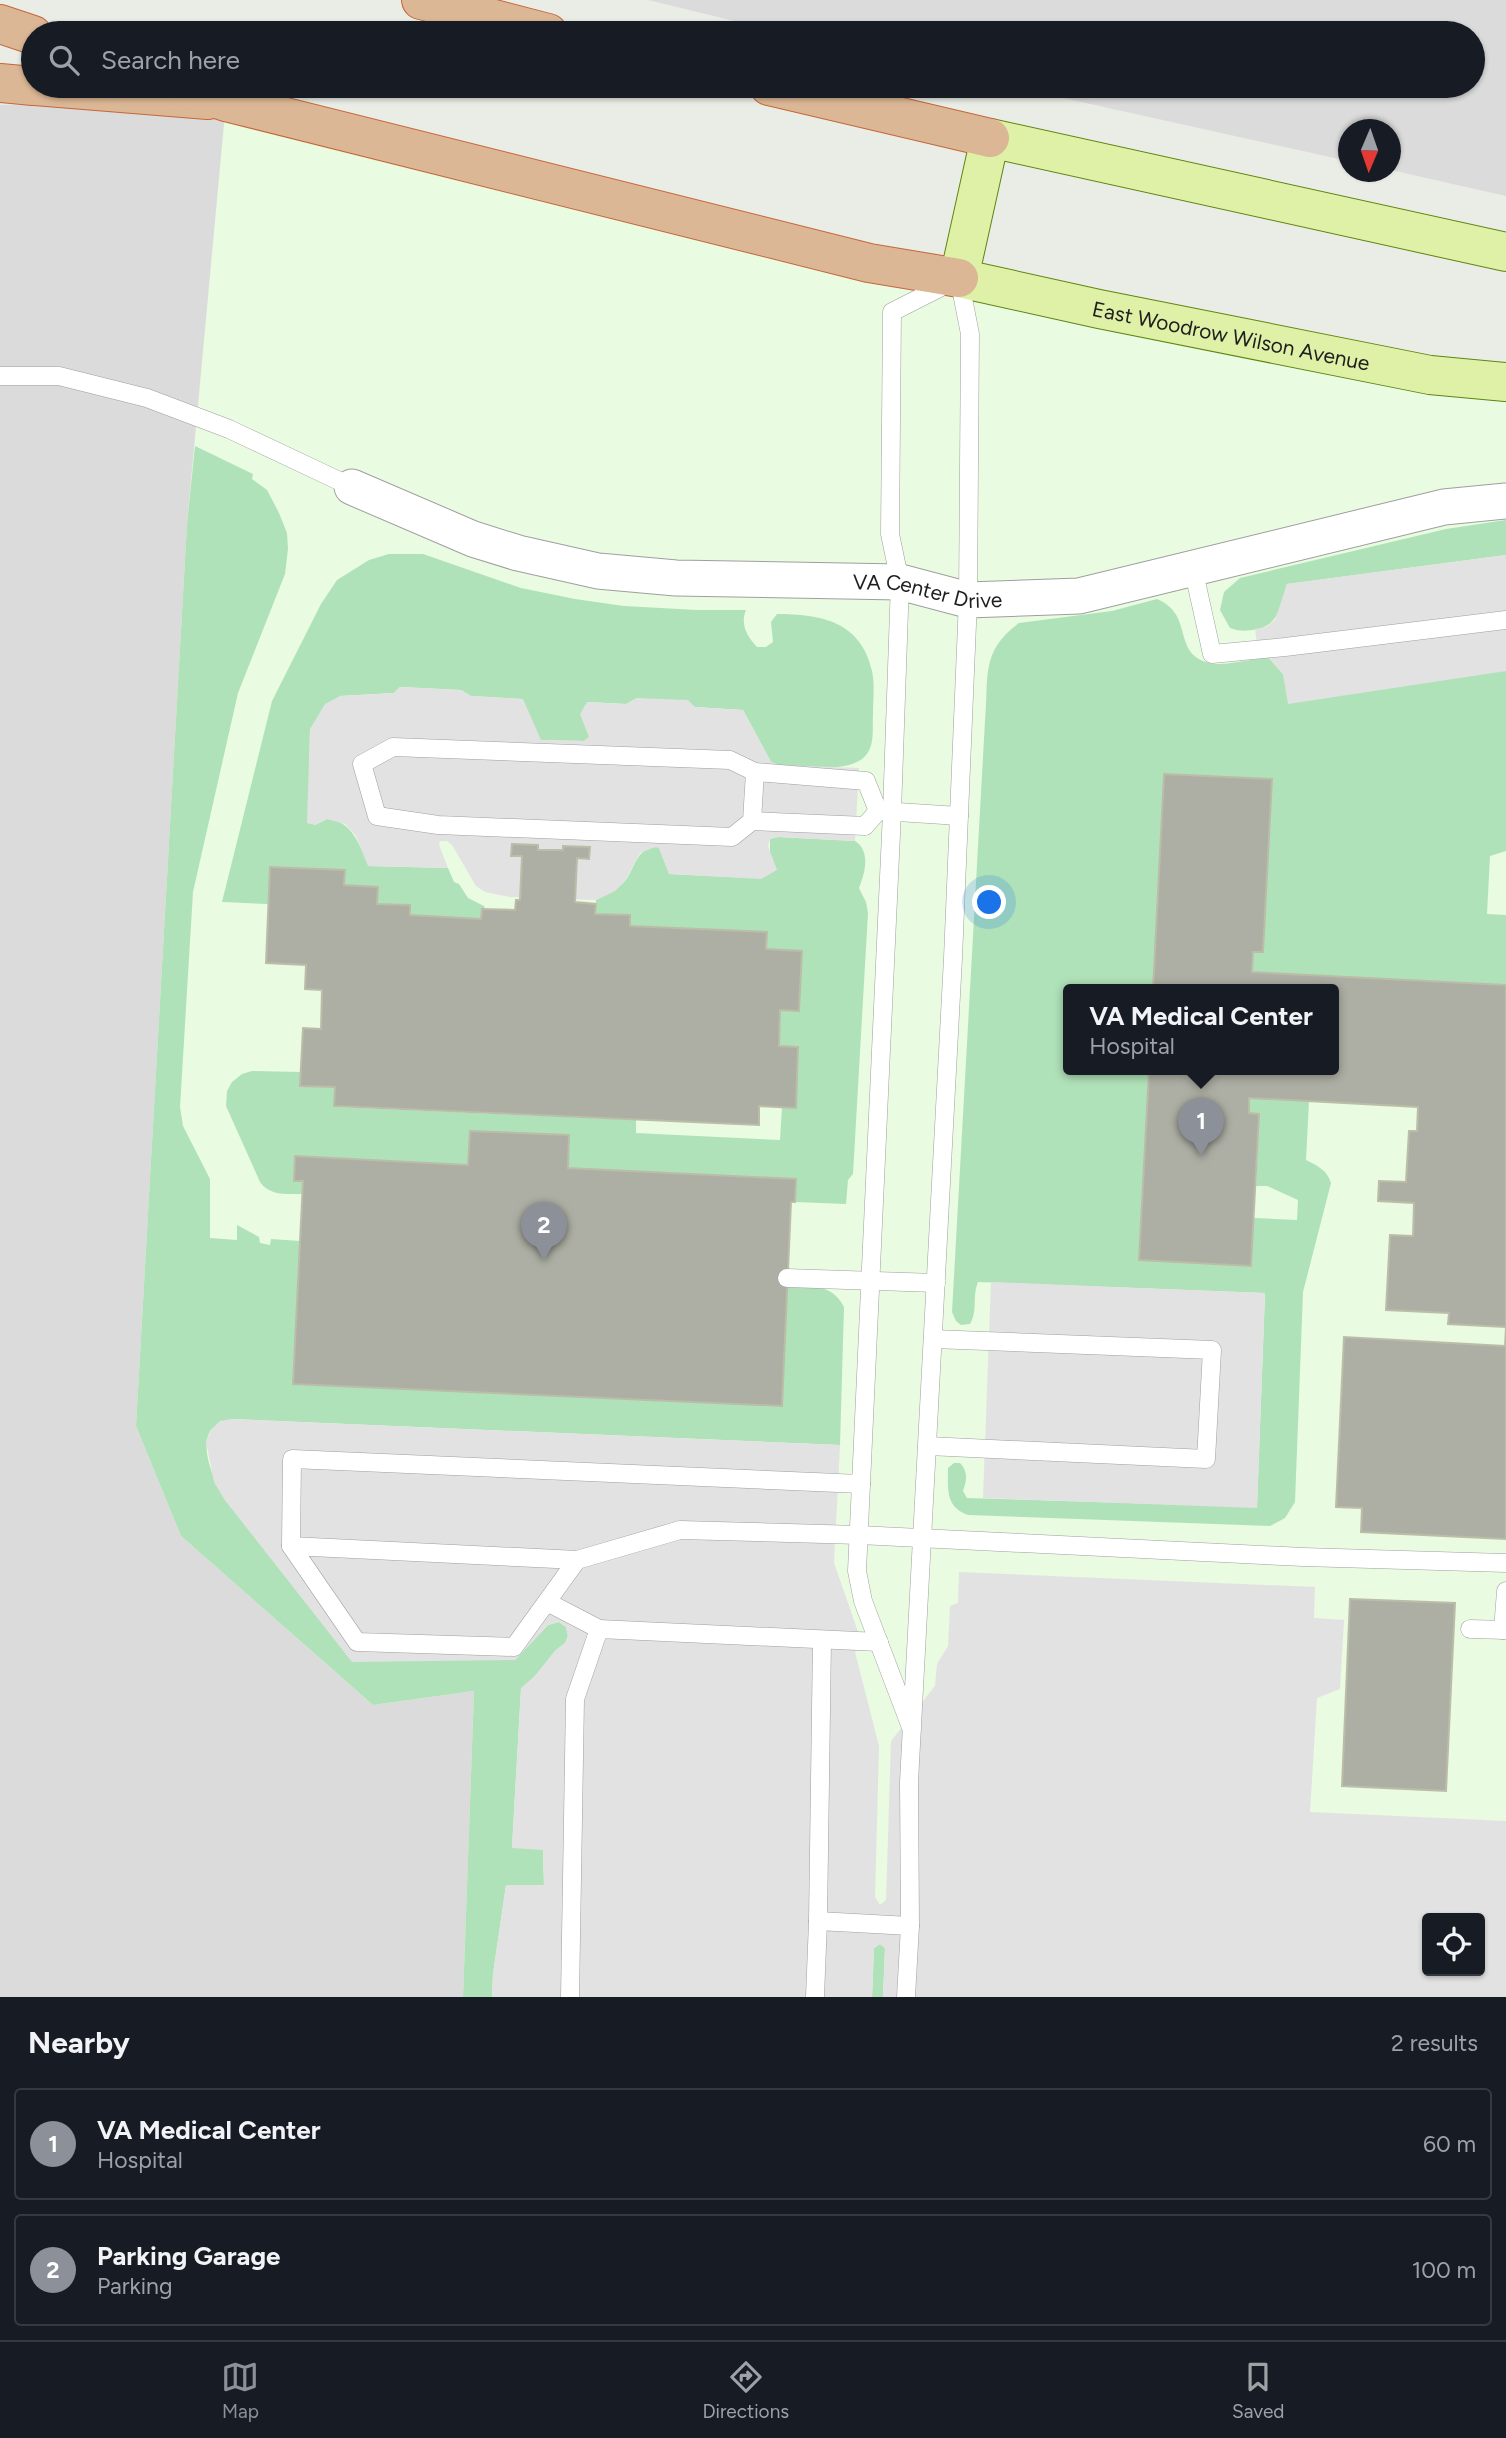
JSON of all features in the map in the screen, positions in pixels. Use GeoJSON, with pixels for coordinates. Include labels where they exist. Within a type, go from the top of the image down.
{"type":"FeatureCollection","features":[{"type":"Feature","properties":{"kind":"highway"},"geometry":{"type":"LineString","coordinates":[[421,0],[502,21]]}},
{"type":"Feature","properties":{"kind":"highway"},"geometry":{"type":"LineString","coordinates":[[0,24],[21,31]]}},
{"type":"Feature","properties":{"kind":"highway"},"geometry":{"type":"LineString","coordinates":[[0,83],[21,85]]}},
{"type":"Feature","properties":{"kind":"highway"},"geometry":{"type":"LineString","coordinates":[[178,98],[226,102]]}},
{"type":"Feature","properties":{"kind":"highway"},"geometry":{"type":"LineString","coordinates":[[214,98],[869,262],[959,278]]}},
{"type":"Feature","properties":{"kind":"highway"},"geometry":{"type":"LineString","coordinates":[[820,98],[990,138]]}},
{"type":"Feature","properties":{"kind":"main road"},"geometry":{"type":"LineString","coordinates":[[959,278],[990,138],[1506,252]]}},
{"type":"Feature","properties":{"kind":"main road","name":"East Woodrow Wilson Avenue"},"geometry":{"type":"LineString","coordinates":[[959,278],[1099,309],[1430,374],[1506,382]]}},
{"type":"Feature","properties":{"kind":"street","name":"VA Center Drive"},"geometry":{"type":"LineString","coordinates":[[352,487],[473,539],[518,553],[598,570],[676,578],[900,582],[968,600],[1079,596],[1444,507],[1506,501]]}},
{"type":"Feature","properties":{"kind":"lane"},"geometry":{"type":"LineString","coordinates":[[906,1997],[909,1782],[912,1730],[923,1539],[928,1446],[968,600],[970,334],[959,278],[892,312],[890,534],[900,582],[885,811],[871,1280],[857,1571],[863,1601],[912,1730]]}},
{"type":"Feature","properties":{"kind":"lane"},"geometry":{"type":"LineString","coordinates":[[0,376],[59,376],[147,398],[229,429],[352,487]]}},
{"type":"Feature","properties":{"kind":"lane"},"geometry":{"type":"LineString","coordinates":[[1194,568],[1212,654],[1506,620]]}},
{"type":"Feature","properties":{"kind":"lane"},"geometry":{"type":"LineString","coordinates":[[885,811],[866,780],[755,772],[730,760],[393,747],[362,764],[377,816],[438,825],[732,837],[752,821],[865,826],[885,811],[959,816]]}},
{"type":"Feature","properties":{"kind":"lane"},"geometry":{"type":"LineString","coordinates":[[752,821],[755,772]]}},
{"type":"Feature","properties":{"kind":"lane"},"geometry":{"type":"LineString","coordinates":[[788,1278],[936,1283]]}},
{"type":"Feature","properties":{"kind":"lane"},"geometry":{"type":"LineString","coordinates":[[928,1446],[1206,1459],[1212,1350],[933,1339]]}},
{"type":"Feature","properties":{"kind":"lane"},"geometry":{"type":"LineString","coordinates":[[578,1560],[514,1647],[357,1642],[291,1546],[292,1459],[862,1484]]}},
{"type":"Feature","properties":{"kind":"lane"},"geometry":{"type":"LineString","coordinates":[[291,1546],[578,1560],[680,1530],[859,1535],[1303,1557],[1506,1563]]}},
{"type":"Feature","properties":{"kind":"lane"},"geometry":{"type":"LineString","coordinates":[[1470,1629],[1505,1630],[1506,1591]]}},
{"type":"Feature","properties":{"kind":"lane"},"geometry":{"type":"LineString","coordinates":[[547,1602],[598,1629],[879,1642]]}},
{"type":"Feature","properties":{"kind":"lane"},"geometry":{"type":"LineString","coordinates":[[570,1997],[575,1699],[598,1629]]}},
{"type":"Feature","properties":{"kind":"lane"},"geometry":{"type":"LineString","coordinates":[[815,1997],[822,1640]]}},
{"type":"Feature","properties":{"kind":"lane"},"geometry":{"type":"LineString","coordinates":[[818,1921],[909,1926]]}},
{"type":"Feature","properties":{"kind":"shaded area"},"geometry":{"type":"Polygon","coordinates":[[[648,0],[1506,0],[1506,196],[1401,172],[1401,119],[1338,119],[1338,159],[1063,98],[1485,98],[1485,21],[735,21],[648,0]]]}},
{"type":"Feature","properties":{"kind":"shaded area"},"geometry":{"type":"Polygon","coordinates":[[[226,102],[1430,375],[1506,1997],[0,1997],[0,105],[226,102]]]}},
{"type":"Feature","properties":{"kind":"shaded area"},"geometry":{"type":"Polygon","coordinates":[[[226,102],[505,170],[1506,382],[1506,1997],[463,1997],[474,1691],[373,1705],[181,1536],[136,1426],[187,524],[226,102]]]}},
{"type":"Feature","properties":{"kind":"shaded area"},"geometry":{"type":"Polygon","coordinates":[[[1506,555],[1506,671],[1288,704],[1283,674],[1269,658],[1259,658],[1255,629],[1266,627],[1275,620],[1287,584],[1506,555]]]}},
{"type":"Feature","properties":{"kind":"shaded area"},"geometry":{"type":"Polygon","coordinates":[[[400,687],[461,690],[471,696],[523,699],[541,740],[584,741],[589,737],[580,714],[587,702],[626,704],[637,698],[688,700],[695,707],[743,710],[771,762],[778,765],[859,768],[855,841],[778,837],[770,839],[768,846],[777,870],[761,879],[669,874],[659,848],[655,847],[640,853],[625,881],[615,891],[596,900],[510,897],[485,892],[476,886],[447,841],[440,841],[439,845],[448,868],[368,866],[356,836],[345,824],[327,819],[315,825],[307,823],[310,729],[325,704],[340,696],[394,693],[400,687]]]}},
{"type":"Feature","properties":{"kind":"shaded area"},"geometry":{"type":"Polygon","coordinates":[[[991,1282],[1265,1293],[1257,1508],[983,1498],[991,1282]]]}},
{"type":"Feature","properties":{"kind":"shaded area"},"geometry":{"type":"Polygon","coordinates":[[[231,1419],[840,1445],[834,1563],[864,1649],[855,1652],[879,1746],[875,1897],[880,1905],[886,1900],[891,1741],[935,1686],[937,1664],[948,1646],[950,1606],[958,1603],[959,1572],[1315,1587],[1314,1618],[1344,1620],[1340,1689],[1317,1698],[1310,1812],[1506,1821],[1506,1997],[883,1997],[885,1948],[880,1944],[874,1948],[872,1997],[492,1997],[506,1885],[544,1885],[543,1850],[512,1848],[521,1688],[565,1643],[568,1636],[566,1627],[559,1622],[548,1625],[515,1660],[352,1662],[224,1499],[214,1482],[206,1441],[220,1421],[231,1419]]]}},
{"type":"Feature","properties":{"kind":"green space"},"geometry":{"type":"Polygon","coordinates":[[[195,446],[253,474],[252,479],[267,490],[279,513],[287,533],[288,549],[285,574],[238,693],[193,892],[180,1107],[183,1126],[210,1179],[210,1238],[237,1240],[237,1225],[259,1237],[260,1243],[270,1245],[271,1239],[300,1241],[293,1383],[782,1406],[787,1286],[827,1290],[839,1299],[844,1307],[840,1445],[231,1419],[211,1430],[207,1438],[208,1459],[216,1482],[232,1508],[515,1660],[548,1625],[559,1622],[566,1627],[568,1636],[565,1643],[521,1689],[512,1847],[543,1849],[544,1886],[506,1885],[492,1997],[463,1997],[474,1691],[373,1705],[181,1536],[136,1426],[187,524],[195,446]]]}},
{"type":"Feature","properties":{"kind":"green space"},"geometry":{"type":"Polygon","coordinates":[[[1506,520],[1506,555],[1287,584],[1275,618],[1258,629],[1244,631],[1230,628],[1220,610],[1224,592],[1240,578],[1446,529],[1506,520]]]}},
{"type":"Feature","properties":{"kind":"green space"},"geometry":{"type":"Polygon","coordinates":[[[389,554],[423,554],[521,588],[575,599],[624,606],[746,610],[745,630],[757,647],[766,647],[773,642],[771,622],[777,614],[808,616],[836,624],[859,641],[867,654],[872,671],[873,732],[869,750],[862,759],[844,766],[822,768],[778,765],[771,762],[743,710],[695,707],[637,698],[626,704],[587,702],[590,737],[584,741],[540,740],[522,699],[471,696],[461,690],[400,687],[394,693],[340,696],[310,729],[309,775],[315,825],[327,819],[343,824],[354,835],[369,866],[448,868],[454,882],[459,884],[468,898],[484,906],[481,919],[410,915],[410,905],[377,904],[378,887],[344,885],[344,870],[270,867],[268,904],[222,902],[272,701],[321,604],[337,580],[369,560],[389,554]]]}},
{"type":"Feature","properties":{"kind":"green space"},"geometry":{"type":"Polygon","coordinates":[[[1157,599],[1176,614],[1190,651],[1197,658],[1209,663],[1223,664],[1269,658],[1283,674],[1506,671],[1506,851],[1490,856],[1487,914],[1506,915],[1506,985],[1252,972],[1253,952],[1263,952],[1272,779],[1164,774],[1153,984],[1063,984],[1063,1075],[1149,1075],[1139,1260],[1251,1265],[1254,1218],[1297,1220],[1298,1200],[1267,1186],[1256,1186],[1259,1115],[1249,1113],[1249,1098],[1309,1101],[1306,1160],[1318,1166],[1331,1183],[1303,1292],[1295,1502],[1285,1518],[1270,1526],[968,1515],[955,1507],[949,1496],[948,1468],[954,1463],[960,1463],[966,1472],[963,1491],[967,1498],[1257,1507],[1265,1293],[978,1282],[970,1324],[961,1325],[952,1312],[989,666],[998,644],[1019,623],[1112,611],[1157,599]]]}},
{"type":"Feature","properties":{"kind":"green space"},"geometry":{"type":"Polygon","coordinates":[[[778,837],[855,841],[865,856],[865,869],[859,888],[868,913],[853,1174],[848,1180],[846,1204],[795,1202],[795,1179],[568,1168],[569,1135],[470,1131],[468,1165],[295,1156],[294,1181],[303,1181],[302,1194],[273,1192],[260,1182],[226,1106],[227,1091],[232,1082],[242,1074],[252,1071],[301,1072],[301,1086],[335,1087],[335,1107],[636,1120],[636,1133],[780,1140],[782,1107],[796,1107],[798,1047],[779,1046],[780,1010],[799,1010],[802,951],[766,949],[767,932],[630,926],[630,915],[595,914],[596,900],[622,884],[637,858],[646,850],[659,847],[669,874],[753,878],[770,851],[770,839],[778,837]]]}},
{"type":"Feature","properties":{"kind":"green space"},"geometry":{"type":"Polygon","coordinates":[[[880,1944],[885,1948],[883,1997],[872,1997],[874,1948],[880,1944]]]}},
{"type":"Feature","properties":{"kind":"building"},"geometry":{"type":"Polygon","coordinates":[[[1164,774],[1272,779],[1263,952],[1253,952],[1252,972],[1506,985],[1506,1327],[1448,1324],[1449,1313],[1386,1310],[1390,1235],[1413,1236],[1414,1203],[1378,1201],[1379,1181],[1406,1182],[1409,1131],[1417,1131],[1418,1107],[1249,1098],[1249,1113],[1259,1114],[1251,1266],[1139,1260],[1149,1075],[1339,1075],[1339,984],[1153,984],[1164,774]]]}},
{"type":"Feature","properties":{"kind":"building"},"geometry":{"type":"Polygon","coordinates":[[[512,844],[538,845],[538,850],[563,850],[563,846],[590,847],[589,859],[577,858],[575,902],[596,904],[595,914],[630,915],[630,926],[767,932],[766,949],[802,951],[799,1011],[780,1010],[779,1046],[798,1047],[796,1108],[759,1106],[759,1125],[334,1106],[335,1087],[300,1086],[303,1028],[321,1029],[322,990],[305,989],[306,965],[266,963],[270,867],[345,870],[344,885],[378,887],[377,904],[410,905],[410,915],[481,919],[482,909],[515,910],[516,900],[520,900],[522,856],[511,856],[512,844]]]}},
{"type":"Feature","properties":{"kind":"building"},"geometry":{"type":"Polygon","coordinates":[[[470,1131],[569,1135],[568,1168],[796,1179],[795,1202],[791,1202],[782,1406],[293,1384],[303,1181],[294,1181],[295,1156],[468,1165],[470,1131]]]}},
{"type":"Feature","properties":{"kind":"building"},"geometry":{"type":"Polygon","coordinates":[[[1506,1327],[1506,1539],[1361,1532],[1362,1508],[1336,1507],[1344,1337],[1505,1346],[1506,1327]]]}},
{"type":"Feature","properties":{"kind":"building"},"geometry":{"type":"Polygon","coordinates":[[[1350,1599],[1455,1603],[1446,1791],[1342,1786],[1350,1599]]]}},
{"type":"Feature","properties":{"kind":"place","name":"VA Medical Center"},"geometry":{"type":"Point","coordinates":[1201,1156]}},
{"type":"Feature","properties":{"kind":"place","name":"Parking Garage"},"geometry":{"type":"Point","coordinates":[544,1260]}}]}
